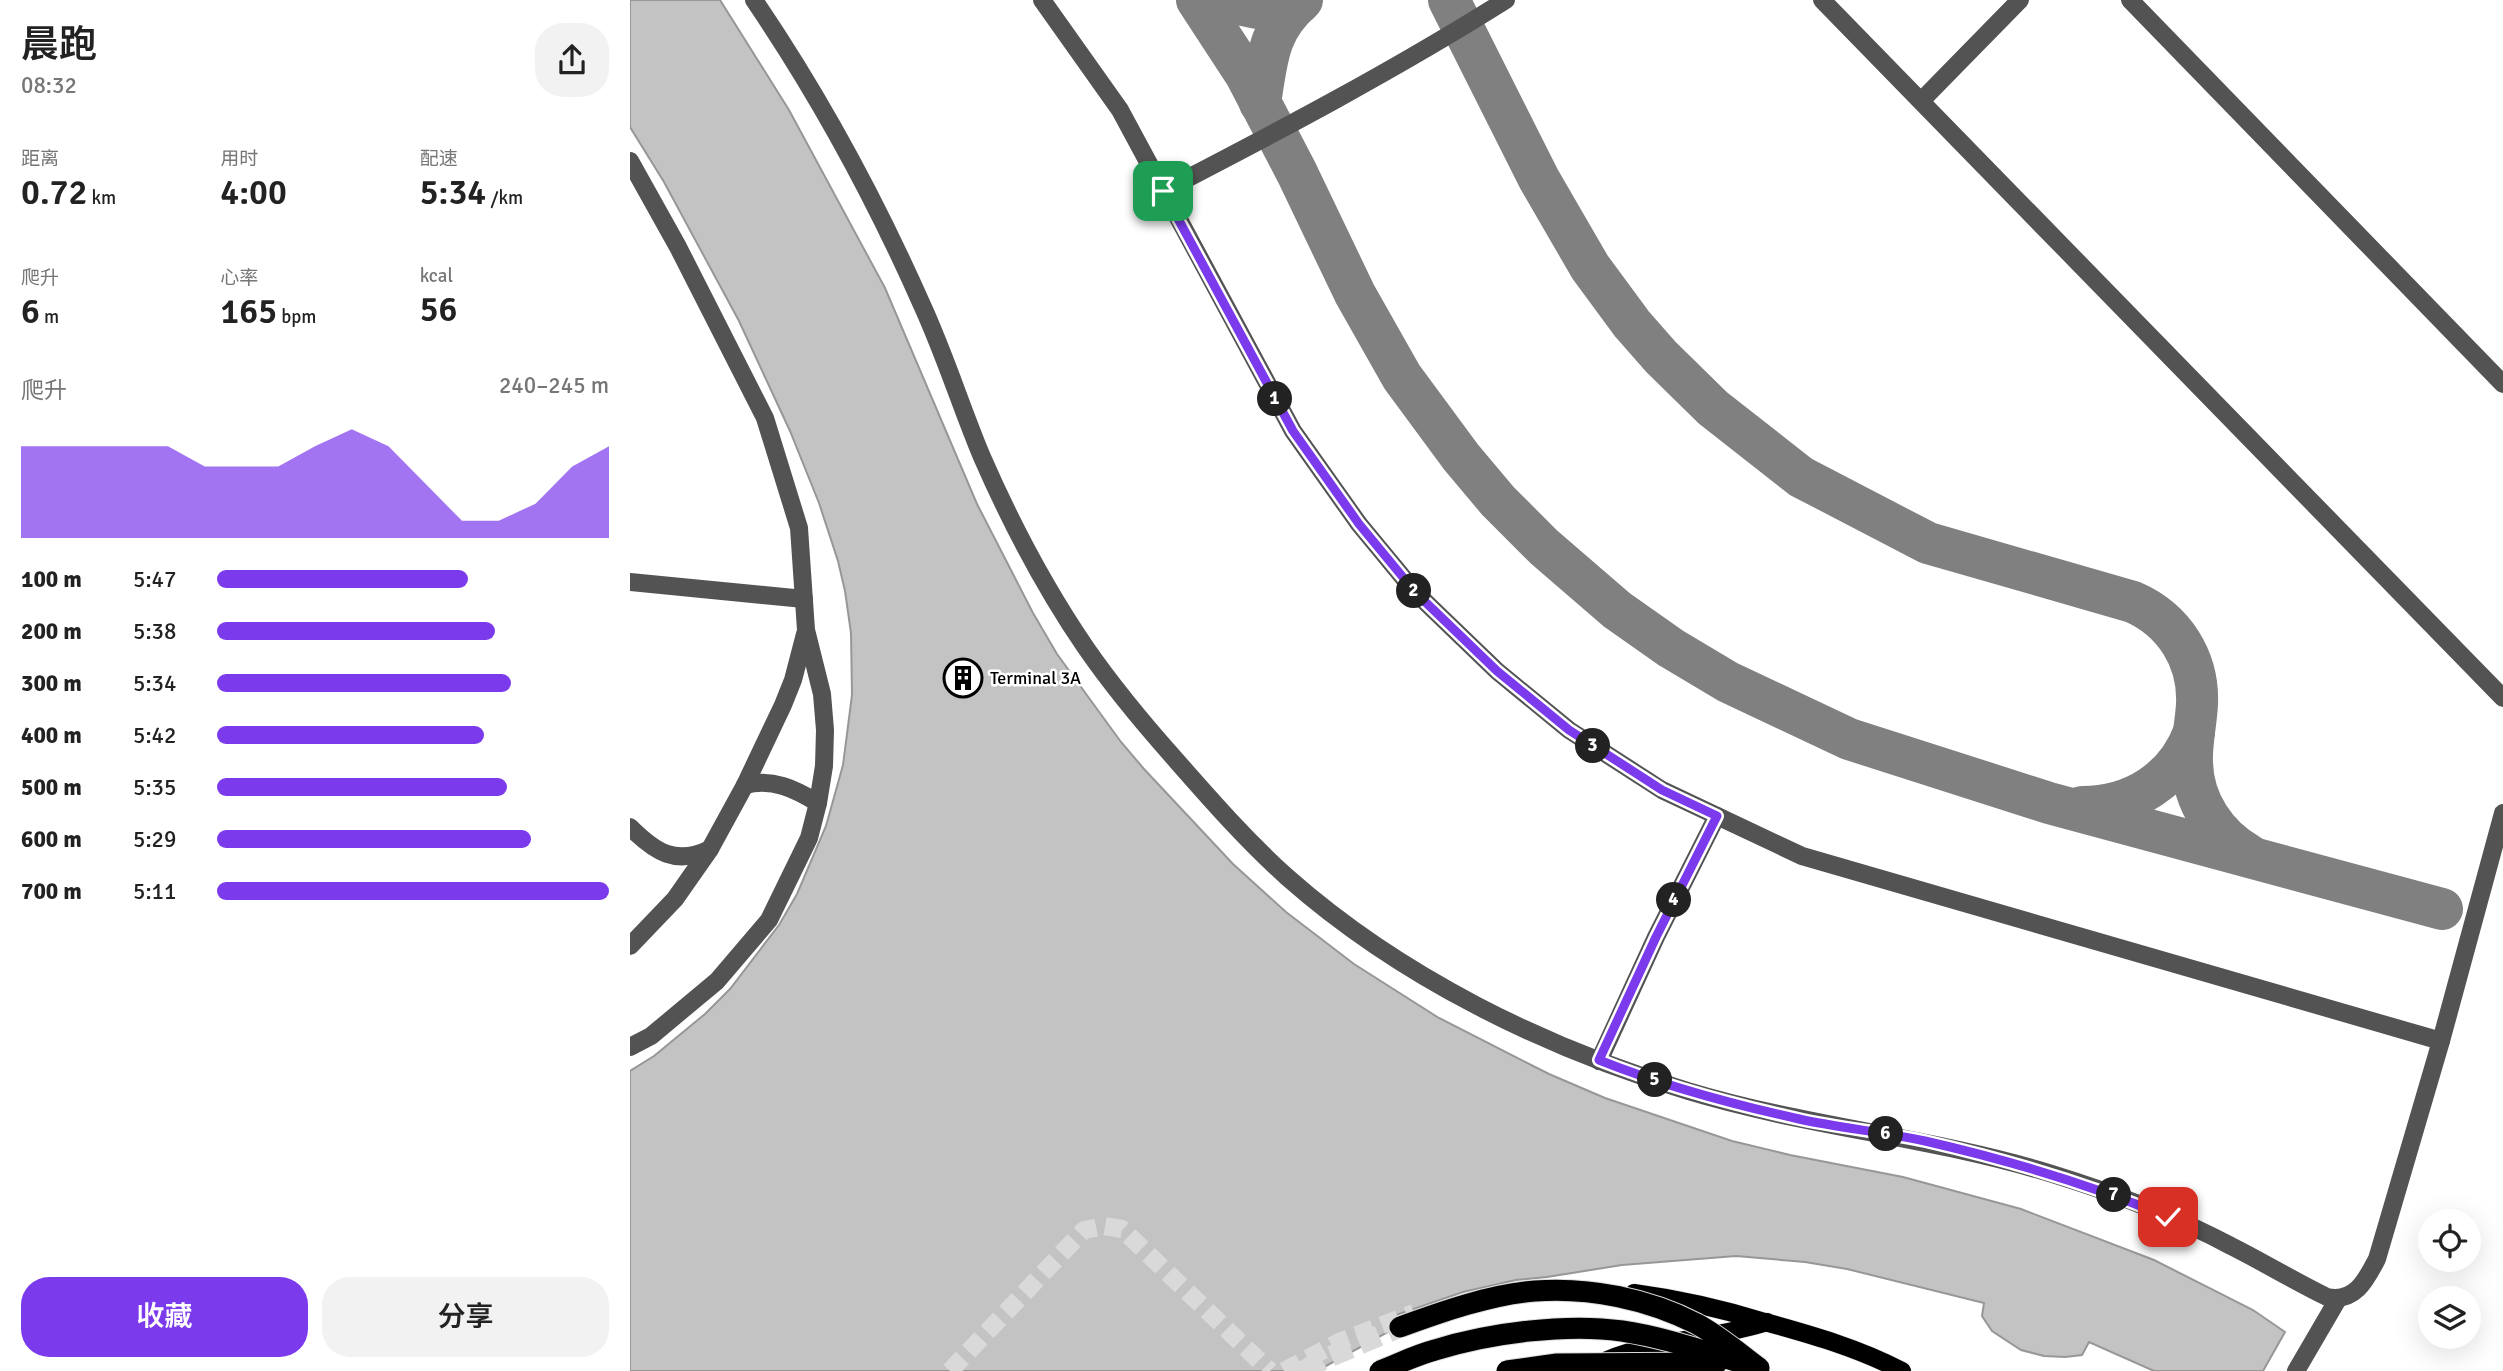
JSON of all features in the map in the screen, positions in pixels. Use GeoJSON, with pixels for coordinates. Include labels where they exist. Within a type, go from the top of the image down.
{"type":"FeatureCollection","features":[{"type":"Feature","properties":{"kind":"highway"},"geometry":{"type":"LineString","coordinates":[[1400,1327],[1441,1313],[1534,1291],[1586,1292],[1638,1300],[1695,1323],[1756,1367]]}},
{"type":"Feature","properties":{"kind":"highway"},"geometry":{"type":"LineString","coordinates":[[1380,1371],[1449,1347],[1502,1335],[1560,1329],[1620,1330],[1756,1367]]}},
{"type":"Feature","properties":{"kind":"highway"},"geometry":{"type":"LineString","coordinates":[[1507,1371],[1557,1364],[1756,1367]]}},
{"type":"Feature","properties":{"kind":"main road"},"geometry":{"type":"LineString","coordinates":[[1474,1296],[1578,1286],[1669,1298],[1720,1308],[1809,1333],[1902,1371]]}},
{"type":"Feature","properties":{"kind":"main road"},"geometry":{"type":"LineString","coordinates":[[1580,1371],[1617,1356],[1696,1336],[1737,1332],[1767,1322]]}},
{"type":"Feature","properties":{"kind":"lane"},"geometry":{"type":"LineString","coordinates":[[754,0],[843,149],[897,253],[923,307],[984,461],[1017,528],[1082,643],[1137,717],[1242,835],[1291,880],[1375,943],[1450,991],[1505,1021],[1599,1060],[1689,1091],[1810,1121],[1922,1140],[2058,1176],[2118,1196],[2228,1244],[2302,1285],[2337,1299],[2352,1295],[2365,1282],[2377,1259],[2441,1041],[2503,813]]}},
{"type":"Feature","properties":{"kind":"lane"},"geometry":{"type":"LineString","coordinates":[[1042,0],[1120,110],[1293,431],[1359,524],[1416,593],[1497,671],[1569,730],[1662,790],[1802,856],[2441,1041]]}},
{"type":"Feature","properties":{"kind":"lane"},"geometry":{"type":"LineString","coordinates":[[1163,191],[1275,133],[1506,0]]}},
{"type":"Feature","properties":{"kind":"lane"},"geometry":{"type":"LineString","coordinates":[[1822,0],[2503,698]]}},
{"type":"Feature","properties":{"kind":"lane"},"geometry":{"type":"LineString","coordinates":[[1922,100],[2020,0]]}},
{"type":"Feature","properties":{"kind":"lane"},"geometry":{"type":"LineString","coordinates":[[2130,0],[2503,384]]}},
{"type":"Feature","properties":{"kind":"lane"},"geometry":{"type":"LineString","coordinates":[[630,161],[678,247],[765,418],[799,528],[806,630],[822,694],[825,730],[824,766],[809,838],[769,920],[717,981],[652,1036],[630,1047]]}},
{"type":"Feature","properties":{"kind":"lane"},"geometry":{"type":"LineString","coordinates":[[630,582],[804,599]]}},
{"type":"Feature","properties":{"kind":"lane"},"geometry":{"type":"LineString","coordinates":[[630,946],[675,900],[710,849],[745,785],[793,680],[806,630]]}},
{"type":"Feature","properties":{"kind":"lane"},"geometry":{"type":"LineString","coordinates":[[745,785],[759,781],[775,783],[818,803]]}},
{"type":"Feature","properties":{"kind":"lane"},"geometry":{"type":"LineString","coordinates":[[1599,1060],[1656,937],[1717,816]]}},
{"type":"Feature","properties":{"kind":"lane"},"geometry":{"type":"LineString","coordinates":[[630,827],[652,846],[668,855],[682,858],[696,856],[710,849]]}},
{"type":"Feature","properties":{"kind":"lane"},"geometry":{"type":"LineString","coordinates":[[2296,1371],[2337,1299]]}},
{"type":"Feature","properties":{"kind":"building","name":"Terminal 3A"},"geometry":{"type":"Polygon","coordinates":[[[630,0],[720,0],[789,110],[885,288],[977,504],[1057,654],[1144,769],[1233,864],[1286,912],[1354,964],[1439,1018],[1549,1074],[1605,1098],[1732,1141],[1903,1177],[2021,1209],[2154,1260],[2253,1310],[2285,1332],[2263,1371],[2154,1371],[2089,1342],[2082,1355],[2044,1356],[2021,1350],[1992,1331],[1982,1316],[1984,1303],[1847,1269],[1736,1256],[1622,1265],[1516,1280],[1463,1292],[1396,1315],[1387,1324],[1388,1332],[1317,1371],[630,1371],[630,1071],[654,1056],[705,1014],[730,989],[779,925],[797,894],[826,826],[843,765],[852,695],[851,633],[845,591],[819,503],[790,431],[739,321],[664,182],[630,127],[630,0]]]}},
{"type":"Feature","properties":{"kind":"taxiway"},"geometry":{"type":"LineString","coordinates":[[1197,0],[1246,75],[1355,294],[1402,377],[1461,457],[1498,501],[1544,547],[1617,610],[1671,648],[1728,682],[1849,739],[2049,803],[2442,909]]}},
{"type":"Feature","properties":{"kind":"taxiway"},"geometry":{"type":"LineString","coordinates":[[1219,0],[1257,8],[1299,3]]}},
{"type":"Feature","properties":{"kind":"taxiway"},"geometry":{"type":"LineString","coordinates":[[1260,103],[1270,47],[1290,11],[1302,0]]}},
{"type":"Feature","properties":{"kind":"taxiway"},"geometry":{"type":"LineString","coordinates":[[1449,0],[1539,179],[1590,267],[1632,324],[1713,408],[1801,477],[1928,543],[2133,602],[2161,619],[2172,630],[2188,657],[2197,687],[2192,756],[2197,791],[2208,816],[2217,828],[2249,855]]}},
{"type":"Feature","properties":{"kind":"taxiway"},"geometry":{"type":"LineString","coordinates":[[2082,807],[2118,802],[2150,788],[2176,764],[2194,732]]}},
{"type":"Feature","properties":{"kind":"tunnel"},"geometry":{"type":"LineString","coordinates":[[950,1371],[1084,1230],[1104,1226],[1122,1229],[1270,1371]]}},
{"type":"Feature","properties":{"kind":"tunnel"},"geometry":{"type":"LineString","coordinates":[[1284,1371],[1339,1342],[1414,1313]]}},
{"type":"Feature","properties":{"kind":"tunnel"},"geometry":{"type":"LineString","coordinates":[[1304,1371],[1322,1360],[1400,1327]]}},
{"type":"Feature","properties":{"kind":"place","name":"Terminal 3A"},"geometry":{"type":"Point","coordinates":[963,678]}},
{"type":"Feature","properties":{"kind":"route"},"geometry":{"type":"LineString","coordinates":[[1163,191],[1293,431],[1359,524],[1416,593],[1497,671],[1569,730],[1662,790],[1717,816],[1656,937],[1599,1060],[1689,1091],[1756,1109],[1922,1140],[2046,1172],[2118,1196],[2168,1217]]}}]}
